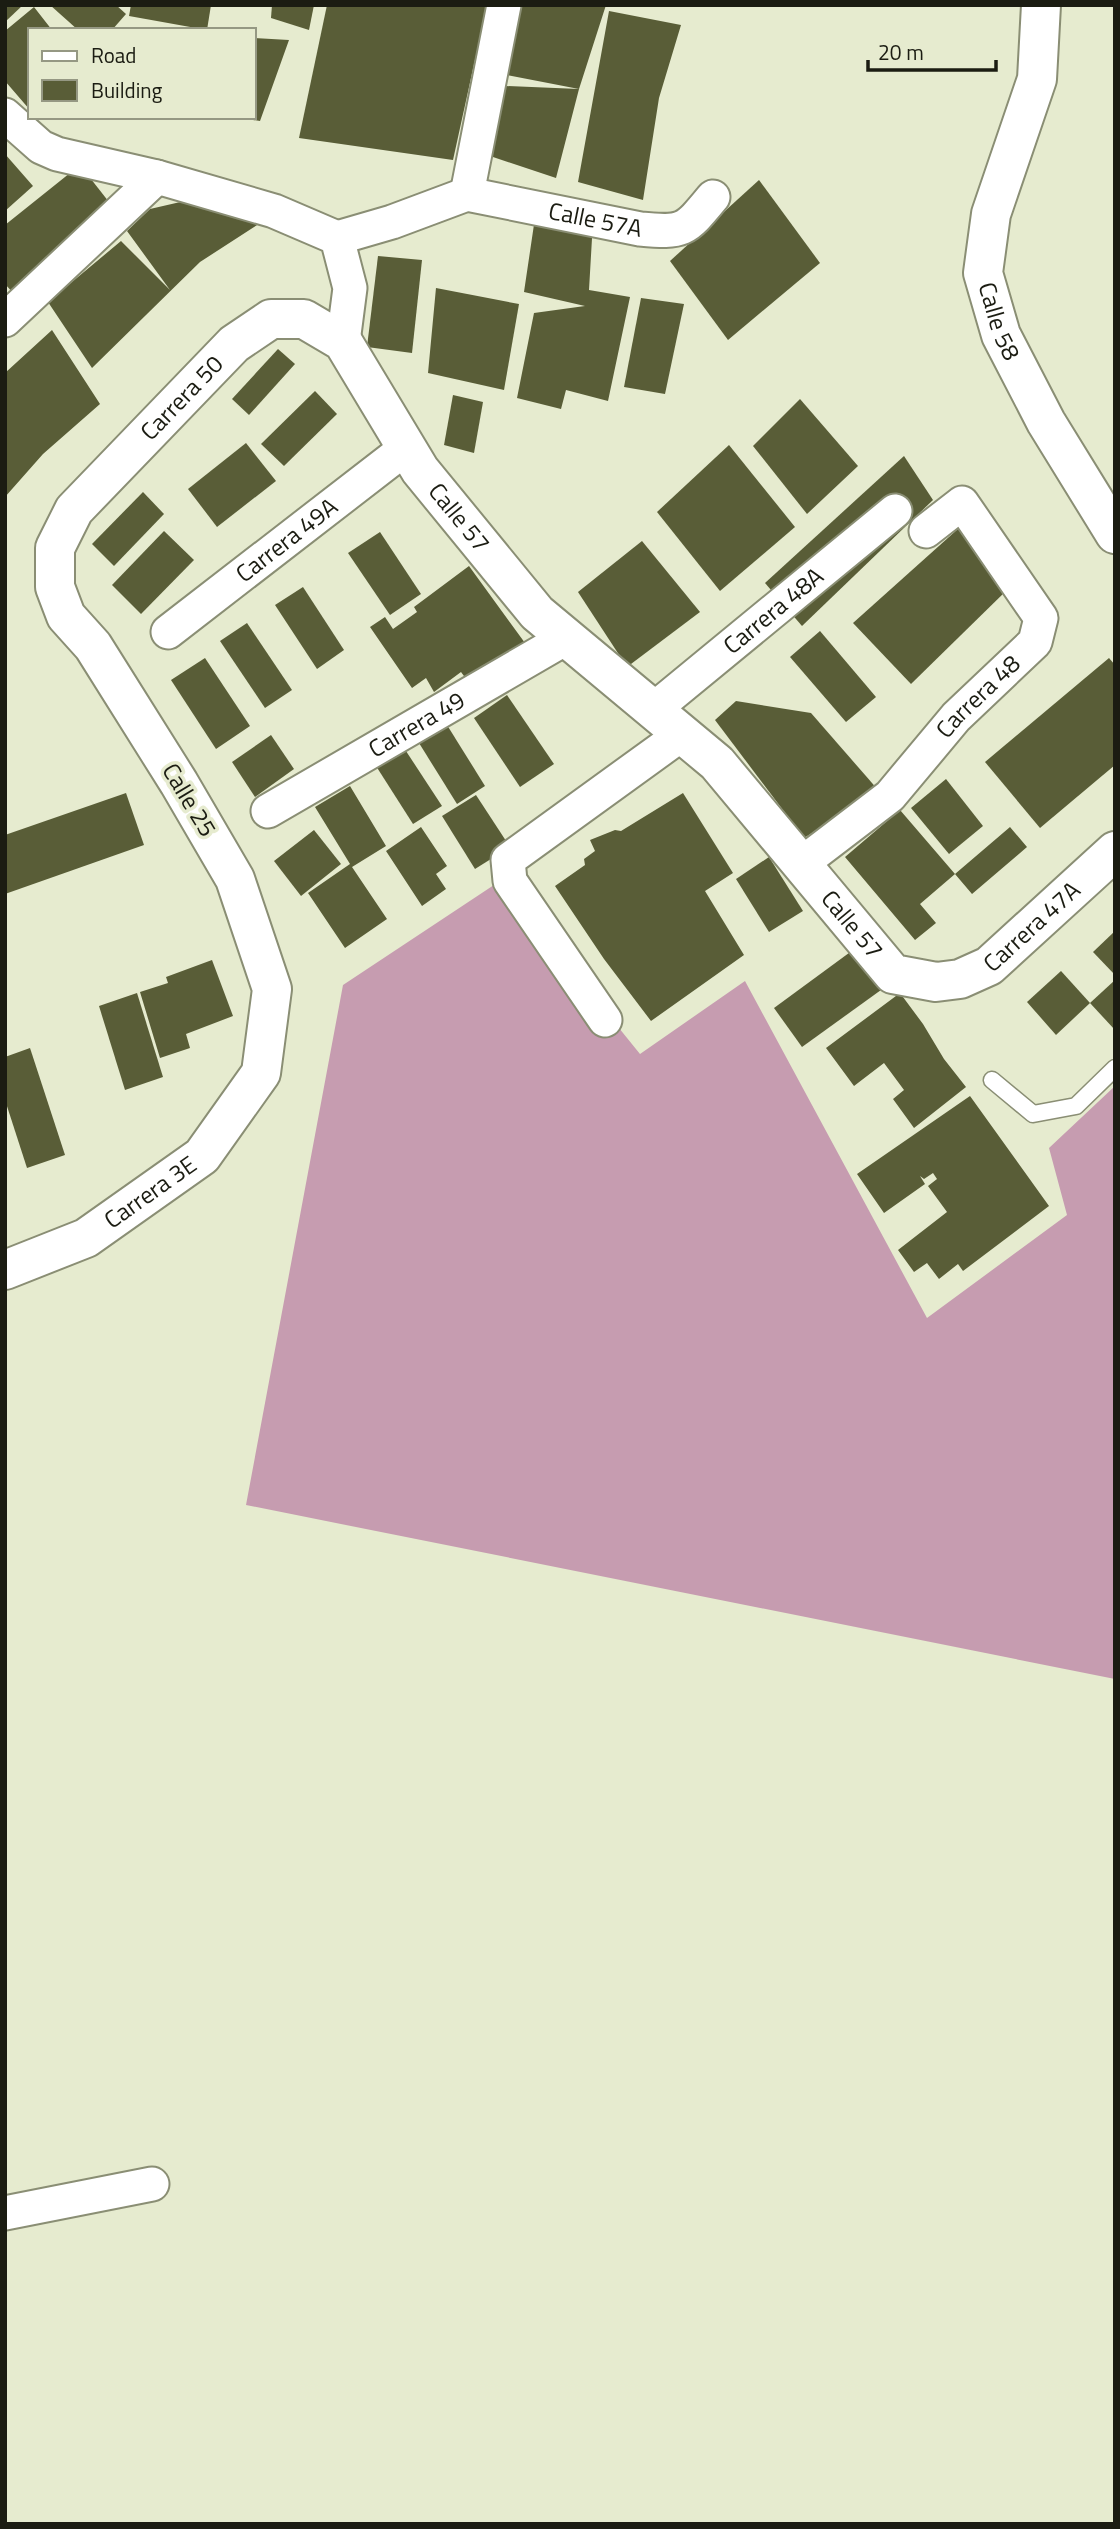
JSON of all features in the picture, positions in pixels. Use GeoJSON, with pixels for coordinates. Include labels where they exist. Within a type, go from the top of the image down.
{"type":"FeatureCollection","features":[{"type":"Feature","properties":{"kind":"main road","name":"Calle 58"},"geometry":{"type":"LineString","coordinates":[[1041,5],[1037,79],[991,214],[983,273],[1000,335],[1046,422],[1115,534]]}},
{"type":"Feature","properties":{"kind":"main road","name":"Carrera 50"},"geometry":{"type":"LineString","coordinates":[[55,548],[74,510],[234,344],[271,319],[304,318],[343,342]]}},
{"type":"Feature","properties":{"kind":"main road","name":"Calle 57"},"geometry":{"type":"LineString","coordinates":[[343,342],[419,470],[537,613],[717,764],[894,974],[936,982]]}},
{"type":"Feature","properties":{"kind":"main road","name":"Calle 25"},"geometry":{"type":"LineString","coordinates":[[55,548],[55,587],[66,616],[93,646],[235,878],[272,989],[261,1073]]}},
{"type":"Feature","properties":{"kind":"main road","name":"Carrera 47A"},"geometry":{"type":"LineString","coordinates":[[936,982],[960,979],[989,966],[1115,851]]}},
{"type":"Feature","properties":{"kind":"main road","name":"Carrera 3E"},"geometry":{"type":"LineString","coordinates":[[5,1270],[86,1238],[202,1156],[261,1073]]}},
{"type":"Feature","properties":{"kind":"street"},"geometry":{"type":"LineString","coordinates":[[5,115],[41,148],[57,154],[157,177],[274,211],[337,238],[392,222],[467,194],[504,5]]}},
{"type":"Feature","properties":{"kind":"street"},"geometry":{"type":"LineString","coordinates":[[5,320],[157,177]]}},
{"type":"Feature","properties":{"kind":"street","name":"Calle 57A"},"geometry":{"type":"LineString","coordinates":[[467,194],[640,229],[668,232],[690,225],[713,197]]}},
{"type":"Feature","properties":{"kind":"street"},"geometry":{"type":"LineString","coordinates":[[337,238],[350,288],[343,342]]}},
{"type":"Feature","properties":{"kind":"street","name":"Carrera 49A"},"geometry":{"type":"LineString","coordinates":[[169,632],[406,448]]}},
{"type":"Feature","properties":{"kind":"street","name":"Carrera 48"},"geometry":{"type":"LineString","coordinates":[[801,864],[890,796],[956,717],[1035,642],[1041,618],[962,503],[926,531]]}},
{"type":"Feature","properties":{"kind":"street","name":"Carrera 48A"},"geometry":{"type":"LineString","coordinates":[[653,710],[895,511]]}},
{"type":"Feature","properties":{"kind":"street","name":"Carrera 49"},"geometry":{"type":"LineString","coordinates":[[268,811],[566,638]]}},
{"type":"Feature","properties":{"kind":"street"},"geometry":{"type":"LineString","coordinates":[[605,1020],[510,881],[508,860],[682,734]]}},
{"type":"Feature","properties":{"kind":"street"},"geometry":{"type":"LineString","coordinates":[[5,2213],[152,2184]]}},
{"type":"Feature","properties":{"kind":"lane"},"geometry":{"type":"LineString","coordinates":[[992,1080],[1033,1114],[1076,1106],[1115,1068]]}},
{"type":"Feature","properties":{"kind":"shaded area"},"geometry":{"type":"Polygon","coordinates":[[[500,881],[640,1054],[745,981],[927,1318],[1067,1215],[1049,1148],[1115,1086],[1115,1679],[246,1505],[343,985],[500,881]]]}},
{"type":"Feature","properties":{"kind":"building"},"geometry":{"type":"Polygon","coordinates":[[[5,5],[23,5],[5,22],[5,5]]]}},
{"type":"Feature","properties":{"kind":"building"},"geometry":{"type":"Polygon","coordinates":[[[50,5],[116,5],[126,14],[114,28],[76,28],[50,5]]]}},
{"type":"Feature","properties":{"kind":"building"},"geometry":{"type":"Polygon","coordinates":[[[131,5],[211,5],[207,28],[129,16],[131,5]]]}},
{"type":"Feature","properties":{"kind":"building"},"geometry":{"type":"Polygon","coordinates":[[[272,5],[314,5],[309,30],[271,18],[272,5]]]}},
{"type":"Feature","properties":{"kind":"building"},"geometry":{"type":"Polygon","coordinates":[[[327,5],[487,5],[453,160],[299,138],[327,5]]]}},
{"type":"Feature","properties":{"kind":"building"},"geometry":{"type":"Polygon","coordinates":[[[516,5],[606,5],[579,89],[502,74],[516,5]]]}},
{"type":"Feature","properties":{"kind":"building"},"geometry":{"type":"Polygon","coordinates":[[[34,7],[50,28],[28,28],[28,108],[5,81],[5,31],[34,7]]]}},
{"type":"Feature","properties":{"kind":"building"},"geometry":{"type":"Polygon","coordinates":[[[609,11],[681,25],[659,98],[643,200],[578,182],[609,11]]]}},
{"type":"Feature","properties":{"kind":"building"},"geometry":{"type":"Polygon","coordinates":[[[256,38],[289,40],[260,121],[247,119],[256,119],[256,38]]]}},
{"type":"Feature","properties":{"kind":"building"},"geometry":{"type":"Polygon","coordinates":[[[505,86],[579,89],[556,178],[490,156],[505,86]]]}},
{"type":"Feature","properties":{"kind":"building"},"geometry":{"type":"Polygon","coordinates":[[[5,154],[33,186],[5,211],[5,154]]]}},
{"type":"Feature","properties":{"kind":"building"},"geometry":{"type":"Polygon","coordinates":[[[80,165],[116,211],[14,294],[5,284],[5,225],[80,165]]]}},
{"type":"Feature","properties":{"kind":"building"},"geometry":{"type":"Polygon","coordinates":[[[759,180],[820,263],[728,340],[670,261],[759,180]]]}},
{"type":"Feature","properties":{"kind":"building"},"geometry":{"type":"Polygon","coordinates":[[[189,200],[268,218],[200,262],[92,368],[48,302],[121,241],[170,290],[127,231],[150,209],[189,200]]]}},
{"type":"Feature","properties":{"kind":"building"},"geometry":{"type":"Polygon","coordinates":[[[536,211],[593,221],[589,290],[630,297],[608,401],[566,390],[561,409],[517,398],[534,313],[585,306],[524,292],[536,211]]]}},
{"type":"Feature","properties":{"kind":"building"},"geometry":{"type":"Polygon","coordinates":[[[378,256],[422,260],[412,353],[367,347],[378,256]]]}},
{"type":"Feature","properties":{"kind":"building"},"geometry":{"type":"Polygon","coordinates":[[[436,288],[519,304],[504,390],[428,373],[436,288]]]}},
{"type":"Feature","properties":{"kind":"building"},"geometry":{"type":"Polygon","coordinates":[[[641,298],[684,304],[665,394],[624,387],[641,298]]]}},
{"type":"Feature","properties":{"kind":"building"},"geometry":{"type":"Polygon","coordinates":[[[52,330],[100,404],[43,454],[5,497],[5,373],[52,330]]]}},
{"type":"Feature","properties":{"kind":"building"},"geometry":{"type":"Polygon","coordinates":[[[278,349],[295,364],[249,415],[232,399],[278,349]]]}},
{"type":"Feature","properties":{"kind":"building"},"geometry":{"type":"Polygon","coordinates":[[[315,391],[337,414],[284,466],[261,444],[315,391]]]}},
{"type":"Feature","properties":{"kind":"building"},"geometry":{"type":"Polygon","coordinates":[[[453,395],[483,402],[474,453],[444,445],[453,395]]]}},
{"type":"Feature","properties":{"kind":"building"},"geometry":{"type":"Polygon","coordinates":[[[800,399],[858,466],[807,514],[753,446],[800,399]]]}},
{"type":"Feature","properties":{"kind":"building"},"geometry":{"type":"Polygon","coordinates":[[[246,443],[276,481],[217,527],[188,489],[246,443]]]}},
{"type":"Feature","properties":{"kind":"building"},"geometry":{"type":"Polygon","coordinates":[[[729,445],[795,527],[720,591],[657,512],[729,445]]]}},
{"type":"Feature","properties":{"kind":"building"},"geometry":{"type":"Polygon","coordinates":[[[904,456],[933,500],[802,626],[765,583],[904,456]]]}},
{"type":"Feature","properties":{"kind":"building"},"geometry":{"type":"Polygon","coordinates":[[[143,492],[164,514],[114,566],[92,544],[143,492]]]}},
{"type":"Feature","properties":{"kind":"building"},"geometry":{"type":"Polygon","coordinates":[[[959,528],[1008,589],[911,684],[853,623],[959,528]]]}},
{"type":"Feature","properties":{"kind":"building"},"geometry":{"type":"Polygon","coordinates":[[[164,531],[194,560],[141,614],[112,585],[164,531]]]}},
{"type":"Feature","properties":{"kind":"building"},"geometry":{"type":"Polygon","coordinates":[[[380,532],[421,594],[390,615],[348,553],[380,532]]]}},
{"type":"Feature","properties":{"kind":"building"},"geometry":{"type":"Polygon","coordinates":[[[642,541],[700,612],[627,667],[578,592],[642,541]]]}},
{"type":"Feature","properties":{"kind":"building"},"geometry":{"type":"Polygon","coordinates":[[[469,566],[525,643],[470,684],[461,672],[434,692],[426,678],[412,688],[370,627],[385,617],[393,629],[417,612],[414,607],[469,566]]]}},
{"type":"Feature","properties":{"kind":"building"},"geometry":{"type":"Polygon","coordinates":[[[303,587],[344,650],[317,669],[275,605],[303,587]]]}},
{"type":"Feature","properties":{"kind":"building"},"geometry":{"type":"Polygon","coordinates":[[[247,623],[292,690],[265,708],[220,641],[247,623]]]}},
{"type":"Feature","properties":{"kind":"building"},"geometry":{"type":"Polygon","coordinates":[[[820,631],[876,697],[846,722],[790,657],[820,631]]]}},
{"type":"Feature","properties":{"kind":"building"},"geometry":{"type":"Polygon","coordinates":[[[205,658],[250,726],[216,749],[171,680],[205,658]]]}},
{"type":"Feature","properties":{"kind":"building"},"geometry":{"type":"Polygon","coordinates":[[[1109,658],[1115,665],[1115,765],[1040,828],[985,762],[1109,658]]]}},
{"type":"Feature","properties":{"kind":"building"},"geometry":{"type":"Polygon","coordinates":[[[507,695],[554,764],[520,787],[474,718],[507,695]]]}},
{"type":"Feature","properties":{"kind":"building"},"geometry":{"type":"Polygon","coordinates":[[[736,701],[811,713],[879,791],[804,838],[715,720],[736,701]]]}},
{"type":"Feature","properties":{"kind":"building"},"geometry":{"type":"Polygon","coordinates":[[[447,725],[485,786],[457,804],[419,743],[447,725]]]}},
{"type":"Feature","properties":{"kind":"building"},"geometry":{"type":"Polygon","coordinates":[[[271,735],[294,769],[255,797],[232,762],[271,735]]]}},
{"type":"Feature","properties":{"kind":"building"},"geometry":{"type":"Polygon","coordinates":[[[404,748],[442,806],[413,824],[376,766],[404,748]]]}},
{"type":"Feature","properties":{"kind":"building"},"geometry":{"type":"Polygon","coordinates":[[[946,779],[983,826],[949,854],[911,808],[946,779]]]}},
{"type":"Feature","properties":{"kind":"building"},"geometry":{"type":"Polygon","coordinates":[[[350,786],[386,846],[352,867],[387,919],[345,948],[308,893],[350,864],[315,807],[350,786]]]}},
{"type":"Feature","properties":{"kind":"building"},"geometry":{"type":"Polygon","coordinates":[[[126,793],[144,845],[5,894],[5,835],[126,793]]]}},
{"type":"Feature","properties":{"kind":"building"},"geometry":{"type":"Polygon","coordinates":[[[683,793],[733,873],[705,891],[744,955],[651,1021],[604,959],[555,886],[585,865],[584,859],[595,851],[590,840],[615,830],[621,831],[683,793]]]}},
{"type":"Feature","properties":{"kind":"building"},"geometry":{"type":"Polygon","coordinates":[[[476,795],[510,847],[475,869],[442,816],[476,795]]]}},
{"type":"Feature","properties":{"kind":"building"},"geometry":{"type":"Polygon","coordinates":[[[900,810],[955,874],[920,904],[936,923],[915,940],[845,857],[900,810]]]}},
{"type":"Feature","properties":{"kind":"building"},"geometry":{"type":"Polygon","coordinates":[[[421,827],[447,866],[436,874],[446,889],[422,906],[386,851],[421,827]]]}},
{"type":"Feature","properties":{"kind":"building"},"geometry":{"type":"Polygon","coordinates":[[[1010,827],[1027,847],[972,894],[955,874],[1010,827]]]}},
{"type":"Feature","properties":{"kind":"building"},"geometry":{"type":"Polygon","coordinates":[[[314,830],[341,864],[301,896],[274,861],[314,830]]]}},
{"type":"Feature","properties":{"kind":"building"},"geometry":{"type":"Polygon","coordinates":[[[769,857],[803,911],[769,932],[736,879],[769,857]]]}},
{"type":"Feature","properties":{"kind":"building"},"geometry":{"type":"Polygon","coordinates":[[[1115,931],[1115,975],[1093,952],[1115,931]]]}},
{"type":"Feature","properties":{"kind":"building"},"geometry":{"type":"Polygon","coordinates":[[[853,950],[881,990],[802,1047],[774,1008],[853,950]]]}},
{"type":"Feature","properties":{"kind":"building"},"geometry":{"type":"Polygon","coordinates":[[[212,960],[233,1016],[186,1034],[190,1048],[160,1058],[140,992],[168,983],[166,977],[212,960]]]}},
{"type":"Feature","properties":{"kind":"building"},"geometry":{"type":"Polygon","coordinates":[[[1061,971],[1090,1003],[1056,1035],[1027,1002],[1061,971]]]}},
{"type":"Feature","properties":{"kind":"building"},"geometry":{"type":"Polygon","coordinates":[[[1115,980],[1115,1030],[1090,1003],[1115,980]]]}},
{"type":"Feature","properties":{"kind":"building"},"geometry":{"type":"Polygon","coordinates":[[[137,993],[163,1077],[125,1090],[99,1006],[137,993]]]}},
{"type":"Feature","properties":{"kind":"building"},"geometry":{"type":"Polygon","coordinates":[[[900,993],[966,1087],[914,1128],[893,1099],[904,1090],[884,1063],[854,1086],[826,1048],[900,993]]]}},
{"type":"Feature","properties":{"kind":"building"},"geometry":{"type":"Polygon","coordinates":[[[30,1048],[65,1155],[27,1168],[5,1100],[5,1057],[30,1048]]]}},
{"type":"Feature","properties":{"kind":"building"},"geometry":{"type":"Polygon","coordinates":[[[970,1096],[1049,1206],[963,1271],[958,1264],[939,1279],[927,1263],[914,1272],[898,1250],[947,1212],[928,1186],[937,1179],[933,1173],[924,1179],[920,1176],[925,1184],[884,1213],[857,1174],[970,1096]]]}}]}
